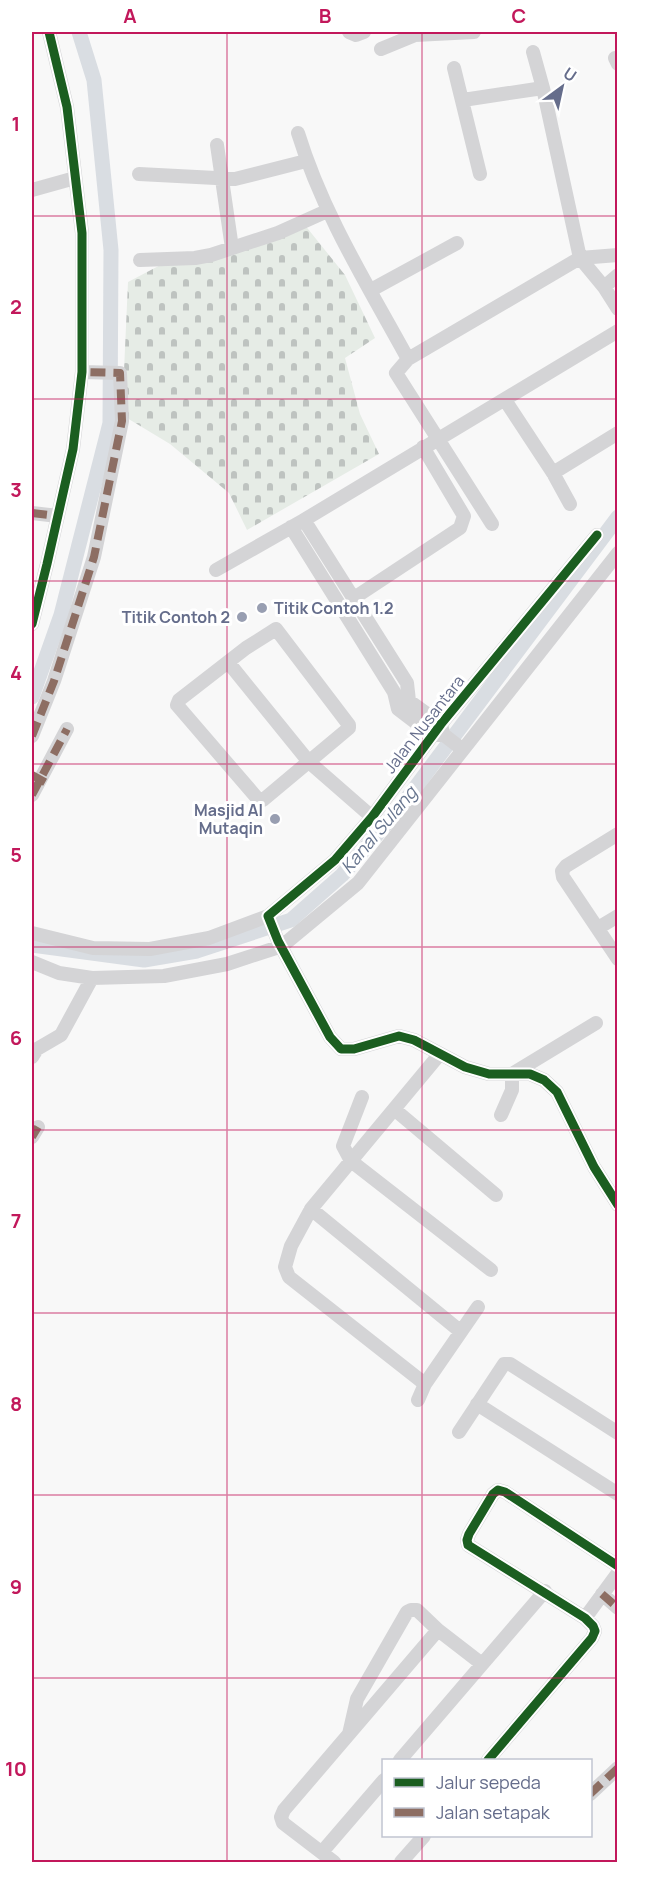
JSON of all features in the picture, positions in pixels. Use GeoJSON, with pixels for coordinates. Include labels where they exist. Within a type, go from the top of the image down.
{"type":"FeatureCollection","features":[{"type":"Feature","properties":{"kind":"street"},"geometry":{"type":"LineString","coordinates":[[32,624],[58,516],[87,372],[82,233],[67,107],[49,32]]}},
{"type":"Feature","properties":{"kind":"street"},"geometry":{"type":"LineString","coordinates":[[349,32],[356,35],[364,32]]}},
{"type":"Feature","properties":{"kind":"street"},"geometry":{"type":"LineString","coordinates":[[381,49],[415,35],[474,32]]}},
{"type":"Feature","properties":{"kind":"street"},"geometry":{"type":"LineString","coordinates":[[533,52],[580,258],[604,287],[618,309]]}},
{"type":"Feature","properties":{"kind":"street"},"geometry":{"type":"LineString","coordinates":[[454,68],[480,174]]}},
{"type":"Feature","properties":{"kind":"street"},"geometry":{"type":"LineString","coordinates":[[463,100],[543,88]]}},
{"type":"Feature","properties":{"kind":"street"},"geometry":{"type":"LineString","coordinates":[[298,133],[306,161],[327,211],[408,359]]}},
{"type":"Feature","properties":{"kind":"street"},"geometry":{"type":"LineString","coordinates":[[217,145],[232,248]]}},
{"type":"Feature","properties":{"kind":"street"},"geometry":{"type":"LineString","coordinates":[[139,174],[222,180],[246,178],[306,161]]}},
{"type":"Feature","properties":{"kind":"street"},"geometry":{"type":"LineString","coordinates":[[32,190],[75,178]]}},
{"type":"Feature","properties":{"kind":"street"},"geometry":{"type":"LineString","coordinates":[[140,260],[195,258],[278,233],[327,211]]}},
{"type":"Feature","properties":{"kind":"street"},"geometry":{"type":"LineString","coordinates":[[370,290],[457,243]]}},
{"type":"Feature","properties":{"kind":"street"},"geometry":{"type":"LineString","coordinates":[[492,524],[396,373],[408,359],[580,258],[618,255]]}},
{"type":"Feature","properties":{"kind":"street"},"geometry":{"type":"LineString","coordinates":[[604,287],[618,275]]}},
{"type":"Feature","properties":{"kind":"street"},"geometry":{"type":"LineString","coordinates":[[216,570],[304,520],[618,331]]}},
{"type":"Feature","properties":{"kind":"street"},"geometry":{"type":"LineString","coordinates":[[32,736],[54,681],[94,557],[122,421],[120,373],[87,372]]}},
{"type":"Feature","properties":{"kind":"street"},"geometry":{"type":"LineString","coordinates":[[505,400],[553,473],[570,504]]}},
{"type":"Feature","properties":{"kind":"street"},"geometry":{"type":"LineString","coordinates":[[553,473],[618,433]]}},
{"type":"Feature","properties":{"kind":"street"},"geometry":{"type":"LineString","coordinates":[[354,598],[460,528],[463,523],[464,516],[423,447]]}},
{"type":"Feature","properties":{"kind":"street"},"geometry":{"type":"LineString","coordinates":[[32,513],[58,516]]}},
{"type":"Feature","properties":{"kind":"street"},"geometry":{"type":"LineString","coordinates":[[304,520],[407,683],[409,701],[439,732]]}},
{"type":"Feature","properties":{"kind":"street"},"geometry":{"type":"LineString","coordinates":[[291,527],[394,692],[398,709],[460,746]]}},
{"type":"Feature","properties":{"kind":"street","name":"Jalan Nusantara"},"geometry":{"type":"LineString","coordinates":[[32,933],[93,948],[150,949],[209,938],[268,919],[335,860],[372,817],[597,535]]}},
{"type":"Feature","properties":{"kind":"street"},"geometry":{"type":"LineString","coordinates":[[32,962],[59,973],[92,978],[164,976],[227,964],[280,943],[358,883],[460,746],[618,553]]}},
{"type":"Feature","properties":{"kind":"street"},"geometry":{"type":"LineString","coordinates":[[276,629],[349,725],[348,731],[265,800],[259,799],[177,707],[179,700],[228,662],[276,629]]}},
{"type":"Feature","properties":{"kind":"street"},"geometry":{"type":"LineString","coordinates":[[228,662],[309,762],[372,817]]}},
{"type":"Feature","properties":{"kind":"street"},"geometry":{"type":"LineString","coordinates":[[394,692],[407,683]]}},
{"type":"Feature","properties":{"kind":"street"},"geometry":{"type":"LineString","coordinates":[[32,795],[68,729]]}},
{"type":"Feature","properties":{"kind":"street"},"geometry":{"type":"LineString","coordinates":[[618,834],[566,866],[562,871],[563,877],[618,959]]}},
{"type":"Feature","properties":{"kind":"street"},"geometry":{"type":"LineString","coordinates":[[598,928],[618,916]]}},
{"type":"Feature","properties":{"kind":"street"},"geometry":{"type":"LineString","coordinates":[[268,919],[330,1037],[341,1048],[354,1048],[399,1036],[414,1040],[439,1055],[489,1074],[530,1074],[544,1080],[557,1092],[594,1167],[618,1205]]}},
{"type":"Feature","properties":{"kind":"street"},"geometry":{"type":"LineString","coordinates":[[32,1057],[36,1049],[61,1035],[92,978]]}},
{"type":"Feature","properties":{"kind":"street"},"geometry":{"type":"LineString","coordinates":[[512,1074],[596,1023]]}},
{"type":"Feature","properties":{"kind":"street"},"geometry":{"type":"LineString","coordinates":[[425,1384],[290,1277],[285,1267],[291,1246],[311,1209],[439,1055]]}},
{"type":"Feature","properties":{"kind":"street"},"geometry":{"type":"LineString","coordinates":[[501,1115],[512,1090],[512,1074]]}},
{"type":"Feature","properties":{"kind":"street"},"geometry":{"type":"LineString","coordinates":[[362,1097],[343,1146],[351,1161],[491,1270]]}},
{"type":"Feature","properties":{"kind":"street"},"geometry":{"type":"LineString","coordinates":[[394,1109],[496,1195]]}},
{"type":"Feature","properties":{"kind":"street"},"geometry":{"type":"LineString","coordinates":[[311,1209],[460,1331]]}},
{"type":"Feature","properties":{"kind":"street"},"geometry":{"type":"LineString","coordinates":[[417,1400],[425,1384],[478,1307]]}},
{"type":"Feature","properties":{"kind":"street"},"geometry":{"type":"LineString","coordinates":[[459,1432],[500,1367],[510,1364],[618,1433]]}},
{"type":"Feature","properties":{"kind":"street"},"geometry":{"type":"LineString","coordinates":[[477,1404],[618,1494]]}},
{"type":"Feature","properties":{"kind":"street"},"geometry":{"type":"LineString","coordinates":[[490,1759],[592,1638],[595,1631],[585,1618],[468,1545],[469,1534],[493,1494],[498,1490],[505,1492],[618,1566]]}},
{"type":"Feature","properties":{"kind":"street"},"geometry":{"type":"LineString","coordinates":[[585,1618],[618,1573]]}},
{"type":"Feature","properties":{"kind":"street"},"geometry":{"type":"LineString","coordinates":[[402,1759],[545,1591]]}},
{"type":"Feature","properties":{"kind":"street"},"geometry":{"type":"LineString","coordinates":[[602,1594],[618,1608]]}},
{"type":"Feature","properties":{"kind":"street"},"geometry":{"type":"LineString","coordinates":[[348,1737],[357,1699],[407,1612],[417,1610],[438,1630],[483,1664]]}},
{"type":"Feature","properties":{"kind":"street"},"geometry":{"type":"LineString","coordinates":[[334,1863],[283,1823],[281,1816],[438,1630]]}},
{"type":"Feature","properties":{"kind":"street"},"geometry":{"type":"LineString","coordinates":[[592,1793],[618,1768]]}},
{"type":"Feature","properties":{"kind":"street"},"geometry":{"type":"LineString","coordinates":[[322,1852],[382,1782]]}},
{"type":"Feature","properties":{"kind":"street"},"geometry":{"type":"LineString","coordinates":[[401,1863],[423,1837]]}},
{"type":"Feature","properties":{"kind":"green space"},"geometry":{"type":"Polygon","coordinates":[[[304,224],[345,275],[375,338],[345,358],[360,414],[379,454],[247,530],[229,493],[170,444],[122,415],[128,282],[170,260],[304,224]]]}},
{"type":"Feature","properties":{"kind":"waterway"},"geometry":{"type":"LineString","coordinates":[[32,697],[61,615],[110,423],[111,250],[94,80],[79,32]]}},
{"type":"Feature","properties":{"kind":"waterway","name":"Kanal Sulang"},"geometry":{"type":"LineString","coordinates":[[32,945],[144,960],[197,951],[291,920],[342,875],[403,804],[618,517]]}},
{"type":"Feature","properties":{"kind":"marked path"},"geometry":{"type":"LineString","coordinates":[[32,736],[54,681],[94,557],[122,421],[120,373],[82,372]]}},
{"type":"Feature","properties":{"kind":"marked path"},"geometry":{"type":"LineString","coordinates":[[32,513],[58,516]]}},
{"type":"Feature","properties":{"kind":"marked path"},"geometry":{"type":"LineString","coordinates":[[32,795],[67,729]]}},
{"type":"Feature","properties":{"kind":"marked path"},"geometry":{"type":"LineString","coordinates":[[32,775],[50,785]]}},
{"type":"Feature","properties":{"kind":"marked path"},"geometry":{"type":"LineString","coordinates":[[32,1137],[38,1127]]}},
{"type":"Feature","properties":{"kind":"marked path"},"geometry":{"type":"LineString","coordinates":[[602,1594],[618,1608]]}},
{"type":"Feature","properties":{"kind":"marked path"},"geometry":{"type":"LineString","coordinates":[[592,1792],[618,1768]]}},
{"type":"Feature","properties":{"kind":"cycle path"},"geometry":{"type":"LineString","coordinates":[[32,624],[73,449],[82,372],[82,233],[67,107],[49,32]]}},
{"type":"Feature","properties":{"kind":"cycle path"},"geometry":{"type":"LineString","coordinates":[[597,535],[441,724],[372,817],[335,860],[268,916],[278,941],[330,1037],[341,1049],[354,1049],[399,1036],[414,1040],[465,1067],[489,1074],[530,1074],[544,1080],[557,1092],[594,1167],[618,1205]]}},
{"type":"Feature","properties":{"kind":"cycle path"},"geometry":{"type":"LineString","coordinates":[[489,1759],[592,1638],[595,1631],[585,1618],[468,1545],[469,1534],[493,1494],[498,1490],[505,1492],[618,1566]]}},
{"type":"Feature","properties":{"kind":"place","name":"Titik Contoh 1.2"},"geometry":{"type":"Point","coordinates":[262,608]}},
{"type":"Feature","properties":{"kind":"place","name":"Titik Contoh 2"},"geometry":{"type":"Point","coordinates":[242,617]}},
{"type":"Feature","properties":{"kind":"place","name":"Masjid Al Mutaqin"},"geometry":{"type":"Point","coordinates":[275,819]}}]}
